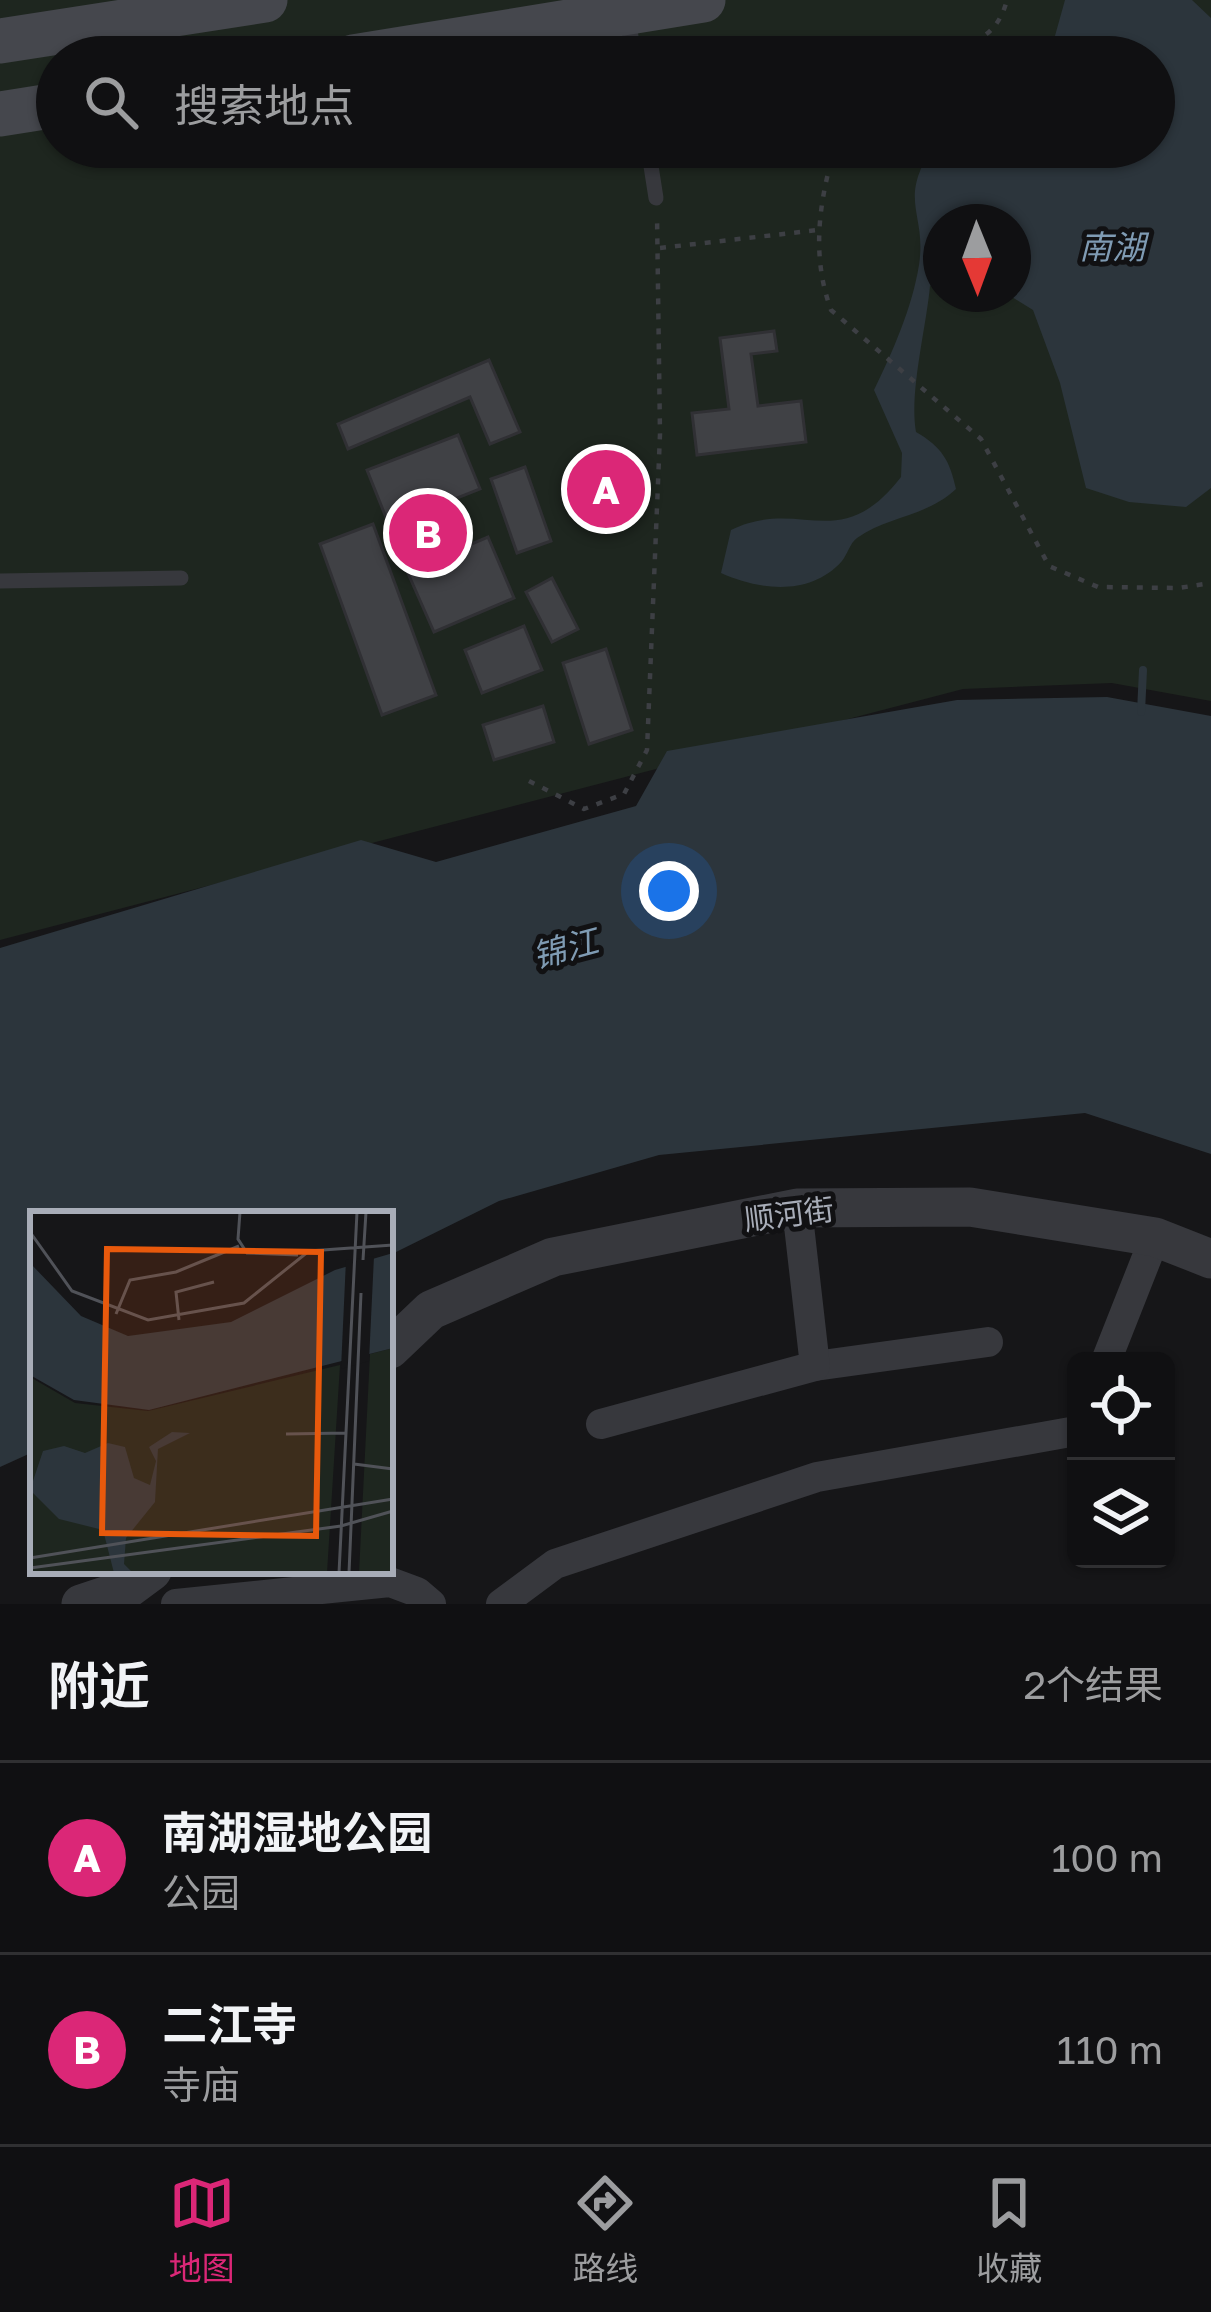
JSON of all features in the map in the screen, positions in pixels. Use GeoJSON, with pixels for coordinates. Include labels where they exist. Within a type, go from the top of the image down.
{"type":"FeatureCollection","features":[{"type":"Feature","properties":{"kind":"main road"},"geometry":{"type":"LineString","coordinates":[[0,41],[265,0]]}},
{"type":"Feature","properties":{"kind":"main road"},"geometry":{"type":"LineString","coordinates":[[631,35],[704,0]]}},
{"type":"Feature","properties":{"kind":"main road"},"geometry":{"type":"LineString","coordinates":[[0,114],[36,108]]}},
{"type":"Feature","properties":{"kind":"street","name":"顺河街"},"geometry":{"type":"LineString","coordinates":[[393,1346],[431,1310],[553,1257],[797,1208],[970,1207],[1155,1237],[1211,1259]]}},
{"type":"Feature","properties":{"kind":"street"},"geometry":{"type":"LineString","coordinates":[[797,1208],[815,1366]]}},
{"type":"Feature","properties":{"kind":"street"},"geometry":{"type":"LineString","coordinates":[[1110,1352],[1155,1237]]}},
{"type":"Feature","properties":{"kind":"street"},"geometry":{"type":"LineString","coordinates":[[602,1424],[815,1366],[988,1342]]}},
{"type":"Feature","properties":{"kind":"street"},"geometry":{"type":"LineString","coordinates":[[500,1604],[555,1564],[817,1477],[1067,1434]]}},
{"type":"Feature","properties":{"kind":"street"},"geometry":{"type":"LineString","coordinates":[[81,1604],[141,1580],[172,1604],[390,1582],[417,1592],[431,1604]]}},
{"type":"Feature","properties":{"kind":"lane"},"geometry":{"type":"LineString","coordinates":[[651,168],[656,198]]}},
{"type":"Feature","properties":{"kind":"lane"},"geometry":{"type":"LineString","coordinates":[[0,581],[181,578]]}},
{"type":"Feature","properties":{"kind":"path"},"geometry":{"type":"LineString","coordinates":[[989,36],[1001,23],[1007,0]]}},
{"type":"Feature","properties":{"kind":"path"},"geometry":{"type":"LineString","coordinates":[[831,168],[818,230],[820,280],[831,310],[981,439],[1049,566],[1098,587],[1211,583]]}},
{"type":"Feature","properties":{"kind":"path"},"geometry":{"type":"LineString","coordinates":[[529,781],[584,809],[624,794],[647,750],[660,434],[656,198]]}},
{"type":"Feature","properties":{"kind":"path"},"geometry":{"type":"LineString","coordinates":[[660,248],[818,230]]}},
{"type":"Feature","properties":{"kind":"shaded area"},"geometry":{"type":"Polygon","coordinates":[[[0,0],[1211,0],[1211,701],[1112,683],[963,689],[0,940],[0,0]]]}},
{"type":"Feature","properties":{"kind":"water","name":"南湖"},"geometry":{"type":"Polygon","coordinates":[[[1065,0],[1192,0],[1211,18],[1211,488],[1186,507],[1129,502],[1086,488],[1060,383],[1031,309],[1031,204],[923,204],[926,312],[914,416],[916,432],[943,456],[956,489],[932,505],[857,538],[842,561],[815,580],[768,586],[721,573],[731,530],[756,521],[839,520],[879,501],[901,477],[902,453],[874,390],[916,281],[920,247],[915,195],[921,168],[1175,168],[1175,36],[1055,36],[1065,0]]]}},
{"type":"Feature","properties":{"kind":"water","name":"锦江"},"geometry":{"type":"Polygon","coordinates":[[[1107,697],[1211,716],[1211,1154],[1085,1113],[659,1155],[499,1201],[393,1254],[393,1211],[30,1211],[30,1453],[0,1467],[0,948],[361,840],[436,862],[636,806],[667,751],[957,700],[1107,697]]]}},
{"type":"Feature","properties":{"kind":"building"},"geometry":{"type":"Polygon","coordinates":[[[774,331],[777,351],[751,354],[758,406],[801,401],[806,442],[697,455],[692,413],[729,409],[720,338],[774,331]]]}},
{"type":"Feature","properties":{"kind":"building"},"geometry":{"type":"Polygon","coordinates":[[[489,360],[520,432],[490,444],[470,397],[348,449],[338,424],[489,360]]]}},
{"type":"Feature","properties":{"kind":"building"},"geometry":{"type":"Polygon","coordinates":[[[458,435],[480,489],[389,525],[367,470],[458,435]]]}},
{"type":"Feature","properties":{"kind":"building"},"geometry":{"type":"Polygon","coordinates":[[[525,467],[551,541],[517,553],[491,479],[525,467]]]}},
{"type":"Feature","properties":{"kind":"building"},"geometry":{"type":"Polygon","coordinates":[[[373,524],[436,695],[382,715],[320,544],[373,524]]]}},
{"type":"Feature","properties":{"kind":"building"},"geometry":{"type":"Polygon","coordinates":[[[488,537],[514,598],[434,632],[407,571],[488,537]]]}},
{"type":"Feature","properties":{"kind":"building"},"geometry":{"type":"Polygon","coordinates":[[[552,578],[578,629],[552,642],[526,592],[552,578]]]}},
{"type":"Feature","properties":{"kind":"building"},"geometry":{"type":"Polygon","coordinates":[[[524,626],[542,670],[482,693],[465,650],[524,626]]]}},
{"type":"Feature","properties":{"kind":"building"},"geometry":{"type":"Polygon","coordinates":[[[606,649],[632,730],[589,744],[563,663],[606,649]]]}},
{"type":"Feature","properties":{"kind":"building"},"geometry":{"type":"Polygon","coordinates":[[[543,706],[554,742],[494,760],[483,725],[543,706]]]}},
{"type":"Feature","properties":{"kind":"waterway"},"geometry":{"type":"LineString","coordinates":[[1141,712],[1143,670]]}},
{"type":"Feature","properties":{"kind":"place","name":"南湖湿地公园"},"geometry":{"type":"Point","coordinates":[606,489]}},
{"type":"Feature","properties":{"kind":"place","name":"二江寺"},"geometry":{"type":"Point","coordinates":[428,533]}}]}
